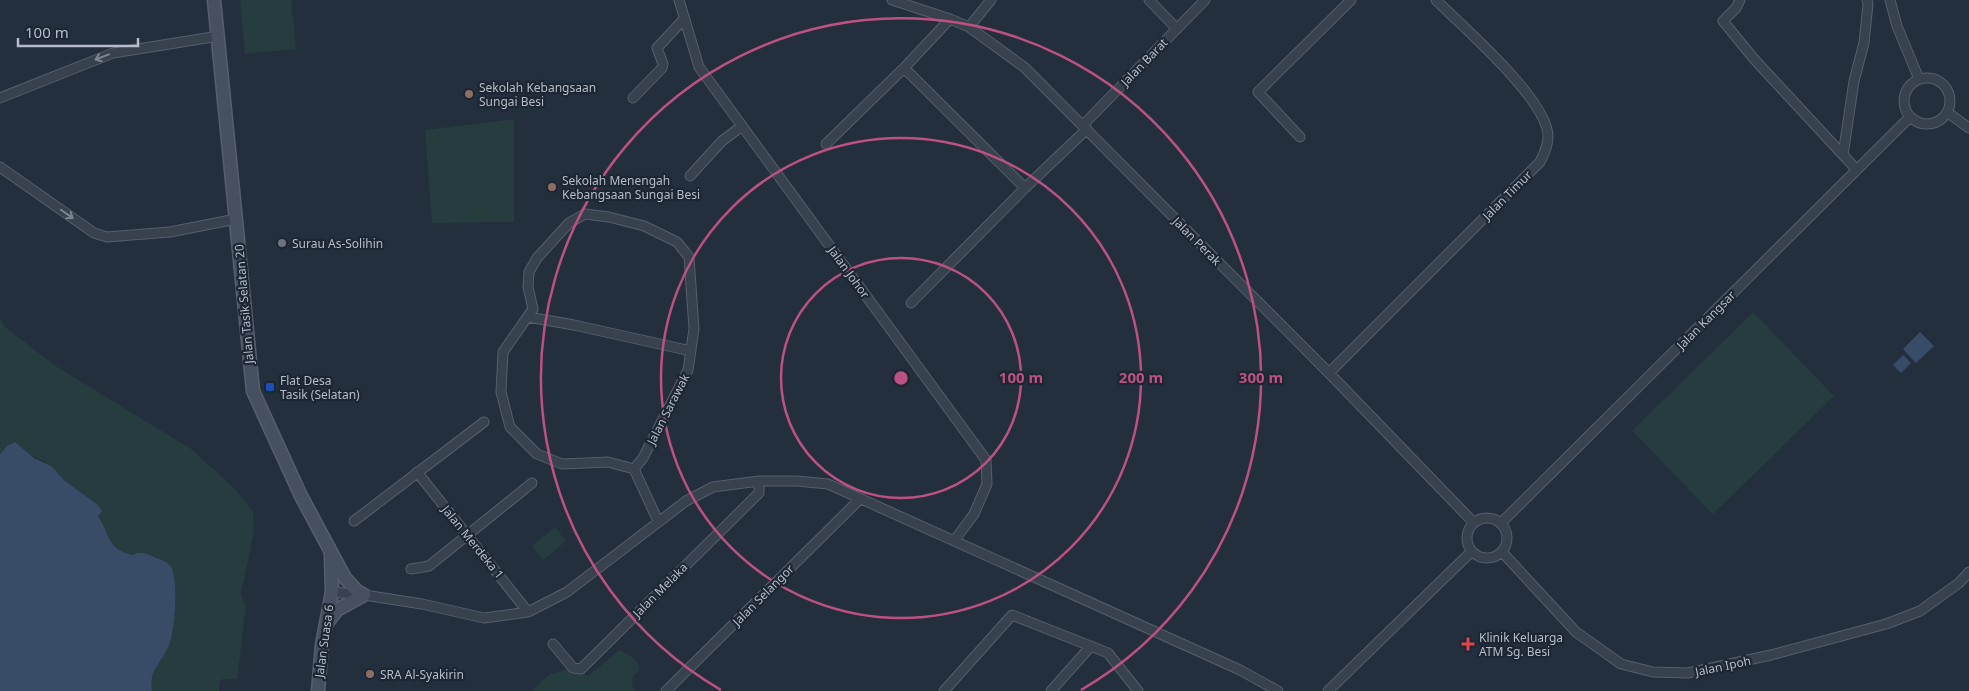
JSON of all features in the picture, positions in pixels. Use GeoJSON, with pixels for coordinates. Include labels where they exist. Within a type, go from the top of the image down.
{"type":"FeatureCollection","features":[{"type":"Feature","properties":{"kind":"street","name":"Jalan Tasik Selatan 20"},"geometry":{"type":"LineString","coordinates":[[214,0],[254,393],[301,496],[331,552],[332,592]]}},
{"type":"Feature","properties":{"kind":"street","name":"Jalan Johor"},"geometry":{"type":"LineString","coordinates":[[679,0],[699,67],[986,460],[987,484],[974,514],[954,541]]}},
{"type":"Feature","properties":{"kind":"street","name":"Jalan Perak"},"geometry":{"type":"LineString","coordinates":[[892,0],[950,19],[968,27],[1024,67],[1474,523]]}},
{"type":"Feature","properties":{"kind":"street"},"geometry":{"type":"LineString","coordinates":[[968,27],[991,0]]}},
{"type":"Feature","properties":{"kind":"street"},"geometry":{"type":"LineString","coordinates":[[1149,0],[1177,29]]}},
{"type":"Feature","properties":{"kind":"street","name":"Jalan Barat"},"geometry":{"type":"LineString","coordinates":[[911,303],[1085,127],[1205,0]]}},
{"type":"Feature","properties":{"kind":"street"},"geometry":{"type":"LineString","coordinates":[[1300,137],[1258,92],[1351,0]]}},
{"type":"Feature","properties":{"kind":"street","name":"Jalan Timur"},"geometry":{"type":"LineString","coordinates":[[1329,374],[1540,162],[1546,149],[1548,135],[1543,118],[1534,103],[1507,70],[1436,0]]}},
{"type":"Feature","properties":{"kind":"street"},"geometry":{"type":"LineString","coordinates":[[1740,0],[1736,8],[1723,21],[1754,59],[1857,170]]}},
{"type":"Feature","properties":{"kind":"street"},"geometry":{"type":"LineString","coordinates":[[1843,155],[1854,81],[1864,43],[1867,0]]}},
{"type":"Feature","properties":{"kind":"street"},"geometry":{"type":"LineString","coordinates":[[1890,0],[1897,26],[1919,79]]}},
{"type":"Feature","properties":{"kind":"street"},"geometry":{"type":"LineString","coordinates":[[633,98],[662,68],[657,48],[684,19]]}},
{"type":"Feature","properties":{"kind":"street"},"geometry":{"type":"LineString","coordinates":[[826,144],[904,68],[950,19]]}},
{"type":"Feature","properties":{"kind":"street"},"geometry":{"type":"LineString","coordinates":[[0,98],[113,53],[219,36]]}},
{"type":"Feature","properties":{"kind":"street"},"geometry":{"type":"LineString","coordinates":[[904,68],[1025,188]]}},
{"type":"Feature","properties":{"kind":"street"},"geometry":{"type":"LineString","coordinates":[[1919,79],[1937,80],[1945,86],[1949,96],[1950,104],[1947,112],[1942,119],[1931,124],[1923,124],[1910,117],[1906,110],[1904,96],[1907,89],[1919,79]]}},
{"type":"Feature","properties":{"kind":"street"},"geometry":{"type":"LineString","coordinates":[[1947,112],[1969,128]]}},
{"type":"Feature","properties":{"kind":"street","name":"Jalan Kangsar"},"geometry":{"type":"LineString","coordinates":[[1502,522],[1910,117]]}},
{"type":"Feature","properties":{"kind":"street"},"geometry":{"type":"LineString","coordinates":[[690,176],[722,141],[742,126]]}},
{"type":"Feature","properties":{"kind":"street"},"geometry":{"type":"LineString","coordinates":[[0,166],[94,233],[107,237],[170,232],[236,219]]}},
{"type":"Feature","properties":{"kind":"street","name":"Jalan Sarawak"},"geometry":{"type":"LineString","coordinates":[[528,318],[533,309],[528,287],[530,272],[538,258],[569,222],[585,214],[609,217],[644,226],[677,242],[689,257],[694,329],[688,370],[643,458],[634,469]]}},
{"type":"Feature","properties":{"kind":"street"},"geometry":{"type":"LineString","coordinates":[[658,521],[634,469],[608,462],[562,464],[537,454],[510,427],[501,392],[503,352],[528,318],[574,325],[691,351]]}},
{"type":"Feature","properties":{"kind":"street"},"geometry":{"type":"LineString","coordinates":[[354,521],[484,422]]}},
{"type":"Feature","properties":{"kind":"street","name":"Jalan Merdeka 1"},"geometry":{"type":"LineString","coordinates":[[417,472],[528,612]]}},
{"type":"Feature","properties":{"kind":"street"},"geometry":{"type":"LineString","coordinates":[[332,592],[422,604],[484,618],[528,612],[567,592],[686,501],[714,487],[759,481],[797,481],[828,484],[1240,670],[1278,691]]}},
{"type":"Feature","properties":{"kind":"street","name":"Jalan Melaka"},"geometry":{"type":"LineString","coordinates":[[553,644],[573,668],[581,669],[759,492],[759,481]]}},
{"type":"Feature","properties":{"kind":"street"},"geometry":{"type":"LineString","coordinates":[[411,569],[429,566],[532,483]]}},
{"type":"Feature","properties":{"kind":"street","name":"Jalan Selangor"},"geometry":{"type":"LineString","coordinates":[[666,691],[860,499]]}},
{"type":"Feature","properties":{"kind":"street"},"geometry":{"type":"LineString","coordinates":[[1484,517],[1502,522],[1508,539],[1502,552],[1492,558],[1486,558],[1472,551],[1467,538],[1468,532],[1474,523],[1484,517]]}},
{"type":"Feature","properties":{"kind":"street"},"geometry":{"type":"LineString","coordinates":[[1328,691],[1472,551]]}},
{"type":"Feature","properties":{"kind":"street"},"geometry":{"type":"LineString","coordinates":[[331,552],[352,587],[364,595]]}},
{"type":"Feature","properties":{"kind":"street","name":"Jalan Ipoh"},"geometry":{"type":"LineString","coordinates":[[1502,552],[1576,632],[1621,664],[1653,672],[1688,673],[1771,655],[1886,624],[1920,611],[1959,583],[1969,572]]}},
{"type":"Feature","properties":{"kind":"street","name":"Jalan Suasa 6"},"geometry":{"type":"LineString","coordinates":[[318,691],[332,592]]}},
{"type":"Feature","properties":{"kind":"street"},"geometry":{"type":"LineString","coordinates":[[326,626],[337,610],[364,595]]}},
{"type":"Feature","properties":{"kind":"street"},"geometry":{"type":"LineString","coordinates":[[944,691],[1012,615],[1108,653],[1138,691]]}},
{"type":"Feature","properties":{"kind":"street"},"geometry":{"type":"LineString","coordinates":[[1050,691],[1091,646]]}},
{"type":"Feature","properties":{"kind":"green space"},"geometry":{"type":"Polygon","coordinates":[[[240,0],[291,0],[296,49],[245,54],[240,0]]]}},
{"type":"Feature","properties":{"kind":"green space"},"geometry":{"type":"Polygon","coordinates":[[[514,119],[514,222],[432,223],[425,130],[514,119]]]}},
{"type":"Feature","properties":{"kind":"green space"},"geometry":{"type":"Polygon","coordinates":[[[1753,312],[1834,396],[1713,514],[1632,431],[1753,312]]]}},
{"type":"Feature","properties":{"kind":"green space"},"geometry":{"type":"Polygon","coordinates":[[[0,318],[5,327],[54,365],[191,449],[235,489],[253,512],[254,532],[241,594],[246,606],[237,679],[222,679],[219,683],[219,691],[152,691],[151,681],[155,668],[167,562],[150,554],[136,553],[132,555],[113,545],[98,515],[98,505],[65,481],[45,462],[7,446],[0,454],[0,318]]]}},
{"type":"Feature","properties":{"kind":"green space"},"geometry":{"type":"Polygon","coordinates":[[[555,527],[566,541],[543,560],[532,546],[555,527]]]}},
{"type":"Feature","properties":{"kind":"green space"},"geometry":{"type":"Polygon","coordinates":[[[620,650],[635,659],[640,670],[633,676],[632,686],[636,691],[532,691],[550,674],[568,669],[588,676],[620,650]]]}},
{"type":"Feature","properties":{"kind":"water"},"geometry":{"type":"Polygon","coordinates":[[[1920,332],[1934,346],[1916,363],[1903,349],[1920,332]]]}},
{"type":"Feature","properties":{"kind":"water"},"geometry":{"type":"Polygon","coordinates":[[[1903,355],[1911,363],[1901,373],[1893,365],[1903,355]]]}},
{"type":"Feature","properties":{"kind":"water"},"geometry":{"type":"Polygon","coordinates":[[[15,442],[34,458],[51,466],[65,481],[98,505],[102,511],[98,516],[113,545],[132,555],[139,553],[148,554],[166,562],[172,569],[175,585],[173,626],[170,642],[152,676],[152,691],[0,691],[0,454],[7,446],[15,442]]]}},
{"type":"Feature","properties":{"kind":"place","name":"Sekolah Kebangsaan Sungai Besi"},"geometry":{"type":"Point","coordinates":[469,94]}},
{"type":"Feature","properties":{"kind":"place","name":"Sekolah Menengah Kebangsaan Sungai Besi"},"geometry":{"type":"Point","coordinates":[552,187]}},
{"type":"Feature","properties":{"kind":"place","name":"Surau As-Solihin"},"geometry":{"type":"Point","coordinates":[282,243]}},
{"type":"Feature","properties":{"kind":"place","name":"Flat Desa Tasik (Selatan)"},"geometry":{"type":"Point","coordinates":[270,387]}},
{"type":"Feature","properties":{"kind":"place","name":"Klinik Keluarga ATM Sg. Besi"},"geometry":{"type":"Point","coordinates":[1468,644]}},
{"type":"Feature","properties":{"kind":"place","name":"SRA Al-Syakirin"},"geometry":{"type":"Point","coordinates":[370,674]}}]}
